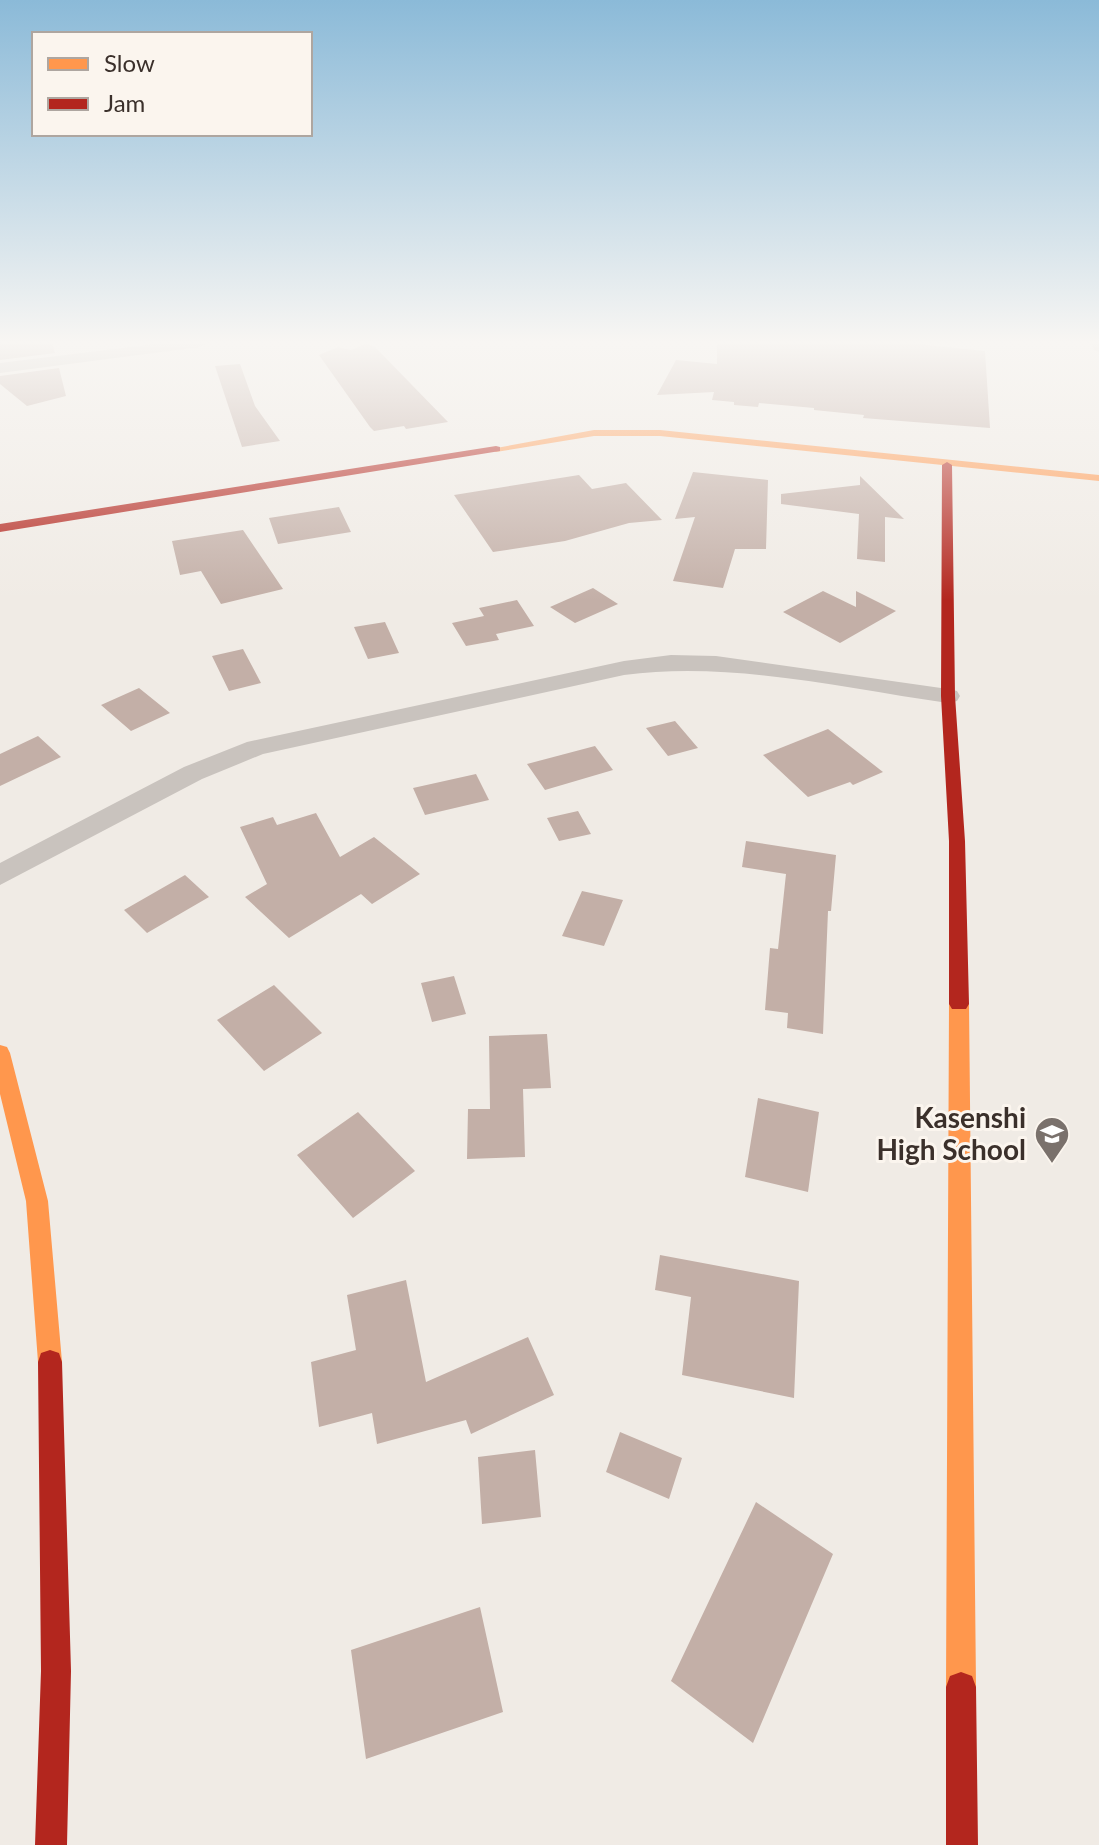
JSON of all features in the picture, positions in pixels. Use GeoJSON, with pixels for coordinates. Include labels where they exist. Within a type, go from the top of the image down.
{"type":"FeatureCollection","features":[{"type":"Feature","properties":{"kind":"street"},"geometry":{"type":"LineString","coordinates":[[0,528],[594,433],[660,433],[947,465],[1099,478]]}},
{"type":"Feature","properties":{"kind":"street"},"geometry":{"type":"LineString","coordinates":[[947,465],[948,696],[957,841],[960,1065],[958,1332],[962,1845]]}},
{"type":"Feature","properties":{"kind":"street"},"geometry":{"type":"LineString","coordinates":[[0,875],[193,773],[256,748],[624,668],[671,662],[716,663],[948,696]]}},
{"type":"Feature","properties":{"kind":"street"},"geometry":{"type":"LineString","coordinates":[[0,1053],[37,1201],[50,1356],[56,1671],[51,1845]]}},
{"type":"Feature","properties":{"kind":"building"},"geometry":{"type":"Polygon","coordinates":[[[236,429],[272,429],[280,441],[242,447],[236,429]]]}},
{"type":"Feature","properties":{"kind":"building"},"geometry":{"type":"Polygon","coordinates":[[[693,472],[768,480],[766,549],[735,549],[723,588],[673,581],[695,517],[675,519],[693,472]]]}},
{"type":"Feature","properties":{"kind":"building"},"geometry":{"type":"Polygon","coordinates":[[[579,475],[592,489],[626,483],[662,520],[629,523],[565,541],[493,552],[454,495],[579,475]]]}},
{"type":"Feature","properties":{"kind":"building"},"geometry":{"type":"Polygon","coordinates":[[[860,476],[904,519],[885,517],[885,562],[857,559],[859,514],[781,504],[781,494],[860,485],[860,476]]]}},
{"type":"Feature","properties":{"kind":"building"},"geometry":{"type":"Polygon","coordinates":[[[339,507],[351,532],[278,544],[269,518],[339,507]]]}},
{"type":"Feature","properties":{"kind":"building"},"geometry":{"type":"Polygon","coordinates":[[[243,530],[283,589],[221,604],[201,571],[180,575],[172,541],[243,530]]]}},
{"type":"Feature","properties":{"kind":"building"},"geometry":{"type":"Polygon","coordinates":[[[593,588],[618,604],[575,623],[550,607],[593,588]]]}},
{"type":"Feature","properties":{"kind":"building"},"geometry":{"type":"Polygon","coordinates":[[[823,591],[856,607],[856,591],[896,611],[840,643],[783,612],[823,591]]]}},
{"type":"Feature","properties":{"kind":"building"},"geometry":{"type":"Polygon","coordinates":[[[517,600],[534,626],[496,634],[499,640],[466,646],[452,623],[484,616],[479,608],[517,600]]]}},
{"type":"Feature","properties":{"kind":"building"},"geometry":{"type":"Polygon","coordinates":[[[385,622],[399,653],[368,659],[354,627],[385,622]]]}},
{"type":"Feature","properties":{"kind":"building"},"geometry":{"type":"Polygon","coordinates":[[[243,649],[261,683],[229,691],[212,656],[243,649]]]}},
{"type":"Feature","properties":{"kind":"building"},"geometry":{"type":"Polygon","coordinates":[[[139,688],[170,713],[131,731],[101,705],[139,688]]]}},
{"type":"Feature","properties":{"kind":"building"},"geometry":{"type":"Polygon","coordinates":[[[675,721],[698,748],[668,756],[646,728],[675,721]]]}},
{"type":"Feature","properties":{"kind":"building"},"geometry":{"type":"Polygon","coordinates":[[[828,729],[883,772],[853,785],[850,782],[808,797],[763,755],[828,729]]]}},
{"type":"Feature","properties":{"kind":"building"},"geometry":{"type":"Polygon","coordinates":[[[38,736],[61,757],[0,786],[0,754],[38,736]]]}},
{"type":"Feature","properties":{"kind":"building"},"geometry":{"type":"Polygon","coordinates":[[[595,746],[613,770],[545,790],[527,764],[595,746]]]}},
{"type":"Feature","properties":{"kind":"building"},"geometry":{"type":"Polygon","coordinates":[[[476,774],[489,800],[425,815],[413,788],[476,774]]]}},
{"type":"Feature","properties":{"kind":"building"},"geometry":{"type":"Polygon","coordinates":[[[578,811],[591,834],[559,841],[547,818],[578,811]]]}},
{"type":"Feature","properties":{"kind":"building"},"geometry":{"type":"Polygon","coordinates":[[[316,813],[340,857],[374,837],[420,874],[372,904],[361,894],[289,938],[245,897],[267,884],[240,827],[273,817],[277,825],[316,813]]]}},
{"type":"Feature","properties":{"kind":"building"},"geometry":{"type":"Polygon","coordinates":[[[746,841],[836,855],[831,911],[828,911],[823,1034],[787,1028],[788,1013],[765,1010],[770,948],[778,949],[786,874],[742,867],[746,841]]]}},
{"type":"Feature","properties":{"kind":"building"},"geometry":{"type":"Polygon","coordinates":[[[185,875],[209,897],[147,933],[124,910],[185,875]]]}},
{"type":"Feature","properties":{"kind":"building"},"geometry":{"type":"Polygon","coordinates":[[[582,891],[623,900],[604,946],[562,936],[582,891]]]}},
{"type":"Feature","properties":{"kind":"building"},"geometry":{"type":"Polygon","coordinates":[[[454,976],[466,1014],[432,1022],[421,983],[454,976]]]}},
{"type":"Feature","properties":{"kind":"building"},"geometry":{"type":"Polygon","coordinates":[[[274,985],[322,1033],[264,1071],[217,1020],[274,985]]]}},
{"type":"Feature","properties":{"kind":"building"},"geometry":{"type":"Polygon","coordinates":[[[547,1034],[551,1088],[523,1089],[525,1157],[467,1159],[468,1109],[490,1109],[489,1036],[547,1034]]]}},
{"type":"Feature","properties":{"kind":"building"},"geometry":{"type":"Polygon","coordinates":[[[758,1098],[819,1112],[808,1192],[745,1177],[758,1098]]]}},
{"type":"Feature","properties":{"kind":"building"},"geometry":{"type":"Polygon","coordinates":[[[358,1112],[415,1171],[353,1218],[297,1155],[358,1112]]]}},
{"type":"Feature","properties":{"kind":"building"},"geometry":{"type":"Polygon","coordinates":[[[660,1255],[799,1281],[794,1398],[682,1375],[691,1297],[655,1290],[660,1255]]]}},
{"type":"Feature","properties":{"kind":"building"},"geometry":{"type":"Polygon","coordinates":[[[406,1280],[426,1382],[528,1337],[554,1395],[471,1434],[466,1420],[377,1444],[372,1413],[319,1427],[311,1362],[356,1350],[347,1295],[406,1280]]]}},
{"type":"Feature","properties":{"kind":"building"},"geometry":{"type":"Polygon","coordinates":[[[620,1432],[682,1458],[669,1499],[606,1472],[620,1432]]]}},
{"type":"Feature","properties":{"kind":"building"},"geometry":{"type":"Polygon","coordinates":[[[535,1450],[541,1517],[482,1524],[478,1457],[535,1450]]]}},
{"type":"Feature","properties":{"kind":"building"},"geometry":{"type":"Polygon","coordinates":[[[756,1502],[833,1554],[753,1743],[671,1681],[756,1502]]]}},
{"type":"Feature","properties":{"kind":"building"},"geometry":{"type":"Polygon","coordinates":[[[480,1607],[503,1712],[366,1759],[351,1650],[480,1607]]]}},
{"type":"Feature","properties":{"kind":"traffic: slow"},"geometry":{"type":"LineString","coordinates":[[496,449],[594,433],[660,433],[1099,478]]}},
{"type":"Feature","properties":{"kind":"traffic: slow"},"geometry":{"type":"LineString","coordinates":[[959,1004],[961,1687]]}},
{"type":"Feature","properties":{"kind":"traffic: slow"},"geometry":{"type":"LineString","coordinates":[[0,1053],[37,1201],[50,1362]]}},
{"type":"Feature","properties":{"kind":"traffic: jam"},"geometry":{"type":"LineString","coordinates":[[0,528],[496,449]]}},
{"type":"Feature","properties":{"kind":"traffic: jam"},"geometry":{"type":"LineString","coordinates":[[947,465],[948,696],[957,841],[959,1004]]}},
{"type":"Feature","properties":{"kind":"traffic: jam"},"geometry":{"type":"LineString","coordinates":[[50,1362],[56,1671],[51,1845]]}},
{"type":"Feature","properties":{"kind":"traffic: jam"},"geometry":{"type":"LineString","coordinates":[[961,1687],[962,1845]]}},
{"type":"Feature","properties":{"kind":"place","name":"Kasenshi High School"},"geometry":{"type":"Point","coordinates":[1052,1165]}}]}
